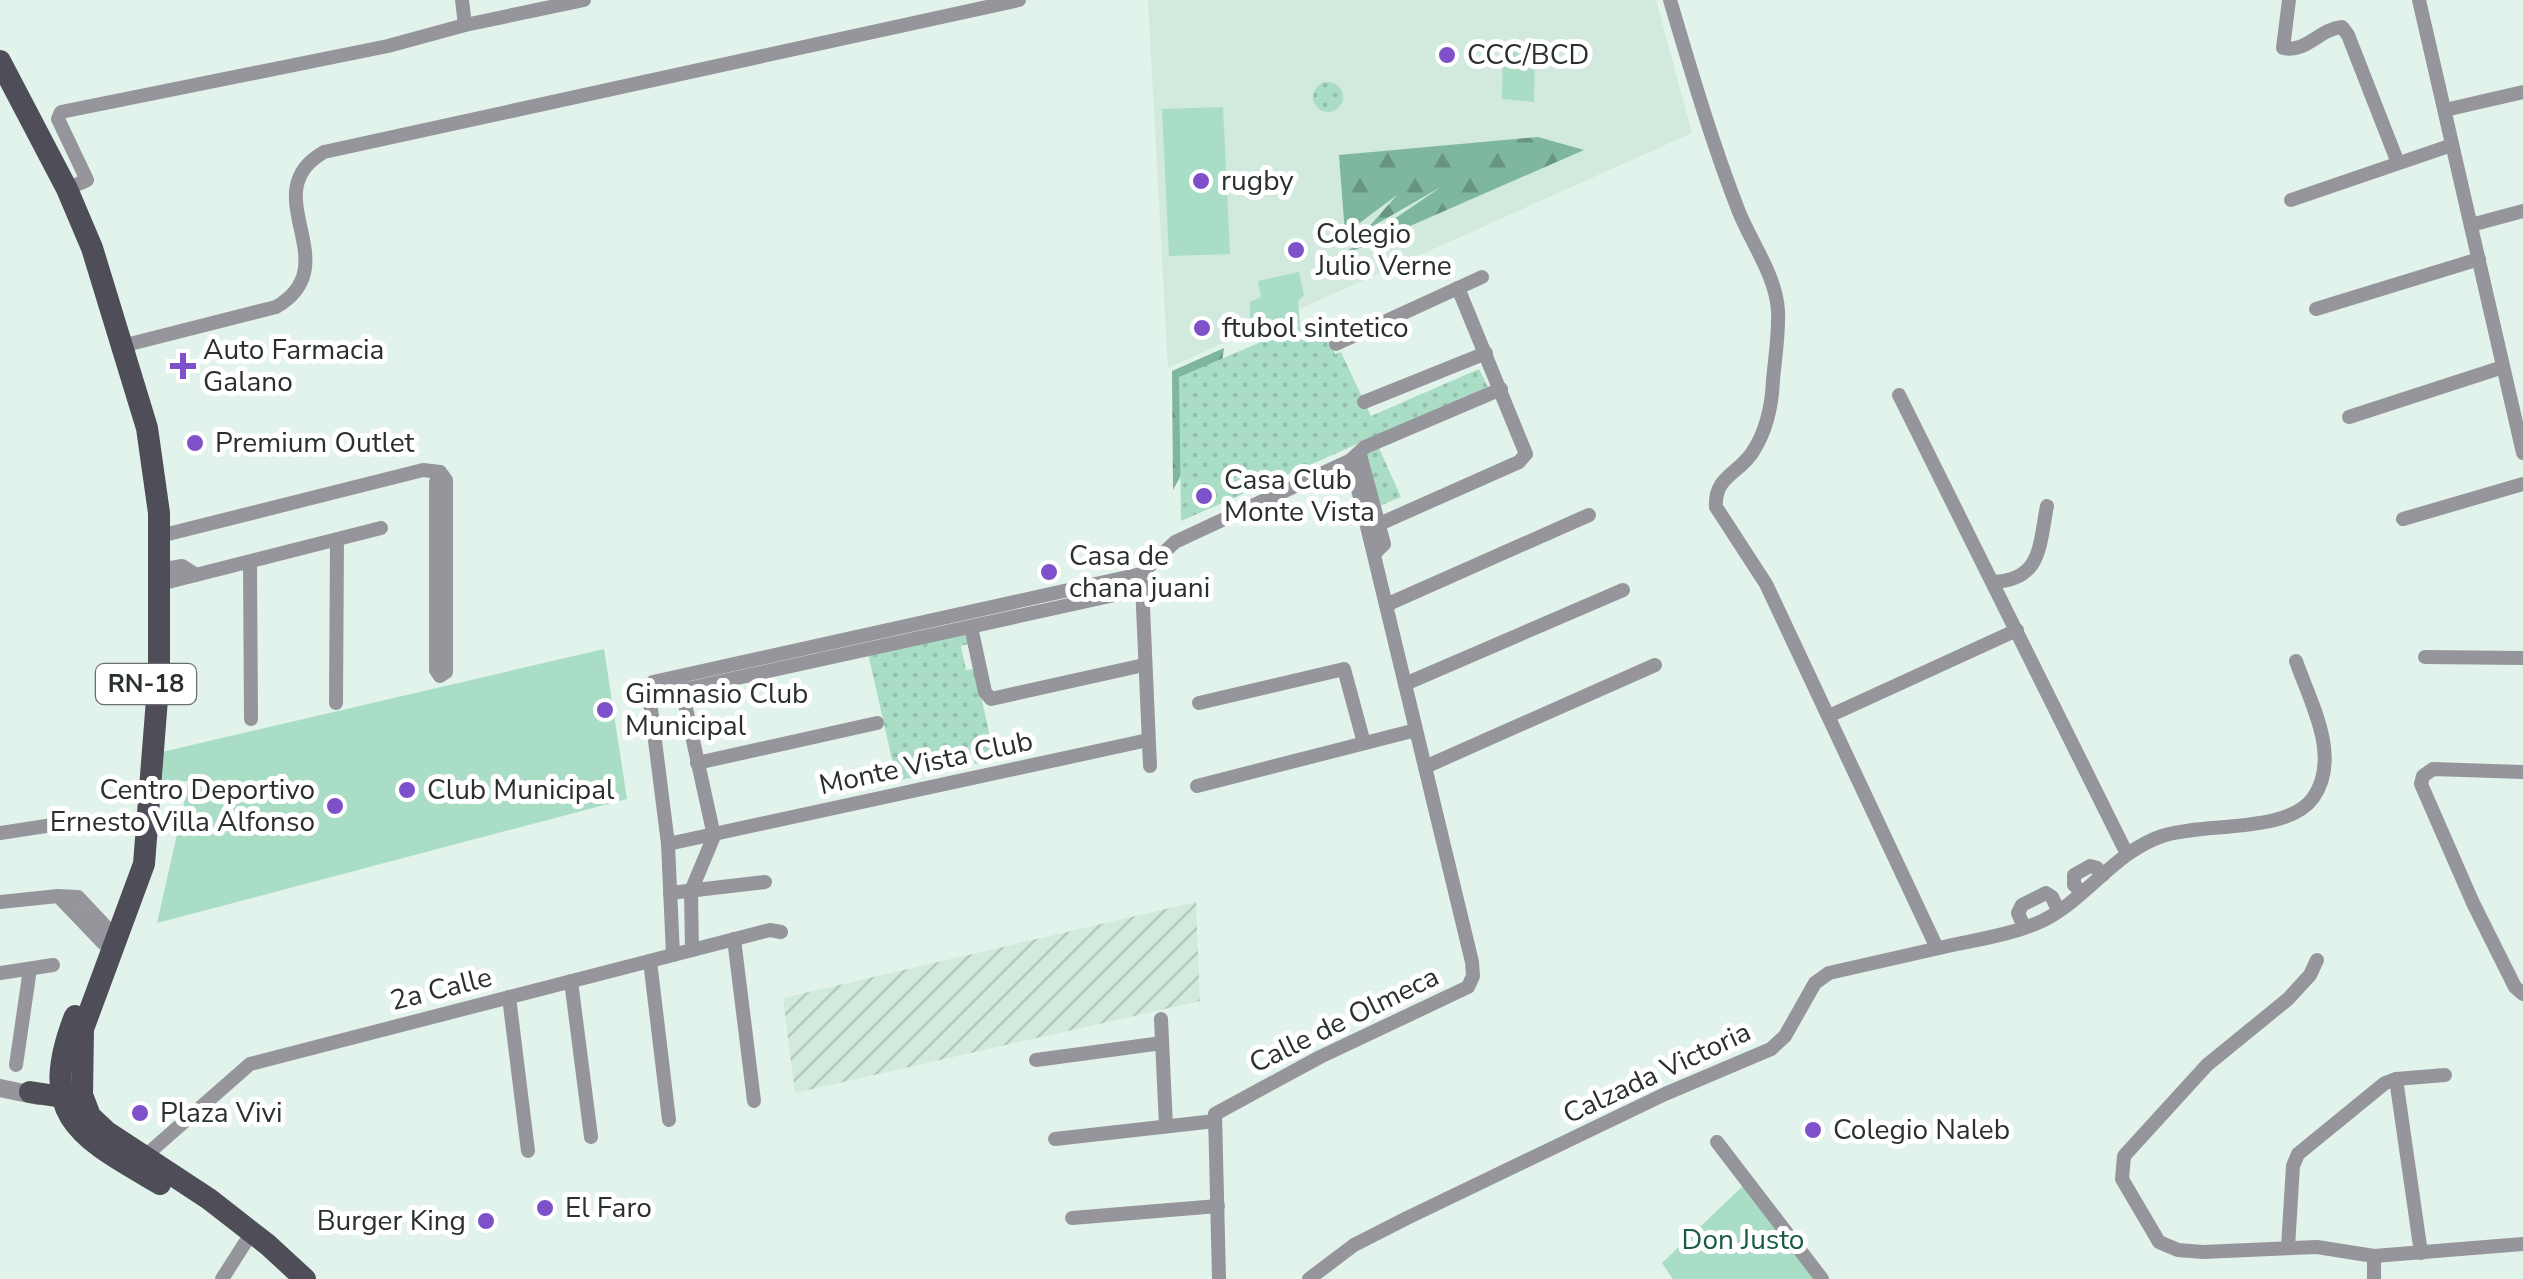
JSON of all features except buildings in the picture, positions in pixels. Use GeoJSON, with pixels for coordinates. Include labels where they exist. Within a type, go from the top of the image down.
{"type":"FeatureCollection","features":[{"type":"Feature","properties":{"kind":"main road","name":"RN-18"},"geometry":{"type":"LineString","coordinates":[[0,62],[67,189],[92,248],[147,428],[168,576],[144,864],[83,1029],[80,1086],[84,1106],[100,1125],[286,1279]]}},
{"type":"Feature","properties":{"kind":"main road","name":"RN-18"},"geometry":{"type":"LineString","coordinates":[[0,89],[66,221],[100,316],[134,425],[144,505],[147,669],[131,864],[71,1026],[61,1065],[62,1097],[72,1123],[106,1154],[143,1161],[209,1199],[305,1279]]}},
{"type":"Feature","properties":{"kind":"main road"},"geometry":{"type":"LineString","coordinates":[[31,1092],[62,1097],[97,1134],[143,1161]]}},
{"type":"Feature","properties":{"kind":"street"},"geometry":{"type":"LineString","coordinates":[[462,0],[465,25]]}},
{"type":"Feature","properties":{"kind":"street"},"geometry":{"type":"LineString","coordinates":[[67,189],[88,180],[58,119],[61,112],[388,46],[584,0]]}},
{"type":"Feature","properties":{"kind":"street"},"geometry":{"type":"LineString","coordinates":[[122,346],[276,308],[294,295],[307,265],[295,188],[300,172],[324,152],[1019,0]]}},
{"type":"Feature","properties":{"kind":"street"},"geometry":{"type":"LineString","coordinates":[[1670,0],[1703,112],[1740,214],[1769,276],[1778,309],[1773,388],[1764,434],[1749,458],[1722,480],[1715,497],[1716,507],[1766,584],[1937,948]]}},
{"type":"Feature","properties":{"kind":"street"},"geometry":{"type":"LineString","coordinates":[[2290,0],[2284,48],[2300,49],[2333,28],[2342,27],[2398,163]]}},
{"type":"Feature","properties":{"kind":"street"},"geometry":{"type":"LineString","coordinates":[[2422,0],[2523,453]]}},
{"type":"Feature","properties":{"kind":"street"},"geometry":{"type":"LineString","coordinates":[[2444,110],[2523,92]]}},
{"type":"Feature","properties":{"kind":"street"},"geometry":{"type":"LineString","coordinates":[[2291,200],[2452,145]]}},
{"type":"Feature","properties":{"kind":"street"},"geometry":{"type":"LineString","coordinates":[[2471,224],[2523,211]]}},
{"type":"Feature","properties":{"kind":"street"},"geometry":{"type":"LineString","coordinates":[[2316,309],[2479,259]]}},
{"type":"Feature","properties":{"kind":"street"},"geometry":{"type":"LineString","coordinates":[[1336,344],[1482,278]]}},
{"type":"Feature","properties":{"kind":"street"},"geometry":{"type":"LineString","coordinates":[[1356,457],[1374,527],[1524,459],[1526,448],[1458,288]]}},
{"type":"Feature","properties":{"kind":"street"},"geometry":{"type":"LineString","coordinates":[[1364,402],[1486,353]]}},
{"type":"Feature","properties":{"kind":"street"},"geometry":{"type":"LineString","coordinates":[[2349,416],[2504,368]]}},
{"type":"Feature","properties":{"kind":"street"},"geometry":{"type":"LineString","coordinates":[[866,642],[971,628],[1142,581],[1175,542],[1356,457],[1365,447],[1501,389]]}},
{"type":"Feature","properties":{"kind":"street"},"geometry":{"type":"LineString","coordinates":[[1899,395],[2127,854]]}},
{"type":"Feature","properties":{"kind":"street"},"geometry":{"type":"LineString","coordinates":[[160,536],[422,470],[440,472],[436,482],[441,607]]}},
{"type":"Feature","properties":{"kind":"street"},"geometry":{"type":"LineString","coordinates":[[2402,519],[2523,484]]}},
{"type":"Feature","properties":{"kind":"street"},"geometry":{"type":"LineString","coordinates":[[1993,582],[2013,581],[2028,572],[2037,555],[2047,506]]}},
{"type":"Feature","properties":{"kind":"street"},"geometry":{"type":"LineString","coordinates":[[1386,605],[1589,515]]}},
{"type":"Feature","properties":{"kind":"street","name":"Calle de Olmeca"},"geometry":{"type":"LineString","coordinates":[[1208,1122],[1320,1057],[1468,987],[1473,976],[1375,558],[1374,527]]}},
{"type":"Feature","properties":{"kind":"street"},"geometry":{"type":"LineString","coordinates":[[168,576],[196,575],[250,563],[381,528]]}},
{"type":"Feature","properties":{"kind":"street"},"geometry":{"type":"LineString","coordinates":[[336,703],[338,540]]}},
{"type":"Feature","properties":{"kind":"street"},"geometry":{"type":"LineString","coordinates":[[250,563],[251,719]]}},
{"type":"Feature","properties":{"kind":"street"},"geometry":{"type":"LineString","coordinates":[[673,954],[668,844],[649,691],[655,681],[681,683],[1142,581]]}},
{"type":"Feature","properties":{"kind":"street"},"geometry":{"type":"LineString","coordinates":[[1142,581],[1150,766]]}},
{"type":"Feature","properties":{"kind":"street"},"geometry":{"type":"LineString","coordinates":[[1405,684],[1623,590]]}},
{"type":"Feature","properties":{"kind":"street","name":"Monte Vista Club"},"geometry":{"type":"LineString","coordinates":[[971,628],[985,692],[993,699],[1144,666]]}},
{"type":"Feature","properties":{"kind":"street"},"geometry":{"type":"LineString","coordinates":[[1829,716],[2016,630]]}},
{"type":"Feature","properties":{"kind":"street"},"geometry":{"type":"LineString","coordinates":[[2426,657],[2523,658]]}},
{"type":"Feature","properties":{"kind":"street","name":"Calzada Victoria"},"geometry":{"type":"LineString","coordinates":[[1309,1279],[1354,1245],[1407,1218],[1665,1094],[1771,1049],[1786,1036],[1815,983],[1830,973],[2024,927],[2058,910],[2127,854],[2159,837],[2197,828],[2276,822],[2300,811],[2313,798],[2326,762],[2322,735],[2296,661]]}},
{"type":"Feature","properties":{"kind":"street"},"geometry":{"type":"LineString","coordinates":[[1425,767],[1656,665]]}},
{"type":"Feature","properties":{"kind":"street"},"geometry":{"type":"LineString","coordinates":[[1198,703],[1344,669],[1364,744]]}},
{"type":"Feature","properties":{"kind":"street"},"geometry":{"type":"LineString","coordinates":[[681,683],[714,836],[691,891],[692,950]]}},
{"type":"Feature","properties":{"kind":"street","name":"Monte Vista Club"},"geometry":{"type":"LineString","coordinates":[[697,764],[877,723]]}},
{"type":"Feature","properties":{"kind":"street"},"geometry":{"type":"LineString","coordinates":[[1196,786],[1416,730]]}},
{"type":"Feature","properties":{"kind":"street","name":"Monte Vista Club"},"geometry":{"type":"LineString","coordinates":[[668,844],[1148,740]]}},
{"type":"Feature","properties":{"kind":"street"},"geometry":{"type":"LineString","coordinates":[[2523,772],[2433,769],[2423,776],[2421,784],[2472,903],[2515,987],[2523,994]]}},
{"type":"Feature","properties":{"kind":"street"},"geometry":{"type":"LineString","coordinates":[[0,833],[85,820]]}},
{"type":"Feature","properties":{"kind":"street"},"geometry":{"type":"LineString","coordinates":[[670,893],[765,882]]}},
{"type":"Feature","properties":{"kind":"street"},"geometry":{"type":"LineString","coordinates":[[2024,927],[2018,913],[2022,905],[2046,894],[2058,910]]}},
{"type":"Feature","properties":{"kind":"street"},"geometry":{"type":"LineString","coordinates":[[0,902],[78,897],[106,937]]}},
{"type":"Feature","properties":{"kind":"street","name":"2a Calle"},"geometry":{"type":"LineString","coordinates":[[143,1161],[250,1064],[510,1004],[651,967],[673,954],[770,930],[780,932]]}},
{"type":"Feature","properties":{"kind":"street"},"geometry":{"type":"LineString","coordinates":[[734,939],[754,1101]]}},
{"type":"Feature","properties":{"kind":"street"},"geometry":{"type":"LineString","coordinates":[[2317,960],[2310,975],[2288,999],[2207,1065],[2124,1156],[2122,1178],[2158,1242],[2178,1250],[2203,1252],[2317,1247],[2374,1256],[2523,1244]]}},
{"type":"Feature","properties":{"kind":"street"},"geometry":{"type":"LineString","coordinates":[[0,973],[52,966]]}},
{"type":"Feature","properties":{"kind":"street"},"geometry":{"type":"LineString","coordinates":[[651,967],[669,1120]]}},
{"type":"Feature","properties":{"kind":"street"},"geometry":{"type":"LineString","coordinates":[[16,1066],[30,968]]}},
{"type":"Feature","properties":{"kind":"street"},"geometry":{"type":"LineString","coordinates":[[572,987],[591,1137]]}},
{"type":"Feature","properties":{"kind":"street"},"geometry":{"type":"LineString","coordinates":[[510,1004],[528,1150]]}},
{"type":"Feature","properties":{"kind":"street"},"geometry":{"type":"LineString","coordinates":[[1161,1020],[1166,1126]]}},
{"type":"Feature","properties":{"kind":"street"},"geometry":{"type":"LineString","coordinates":[[1036,1060],[1162,1043]]}},
{"type":"Feature","properties":{"kind":"street"},"geometry":{"type":"LineString","coordinates":[[31,1092],[50,1082],[61,1065]]}},
{"type":"Feature","properties":{"kind":"street"},"geometry":{"type":"LineString","coordinates":[[2288,1247],[2293,1166],[2298,1154],[2384,1084],[2396,1078],[2445,1075]]}},
{"type":"Feature","properties":{"kind":"street"},"geometry":{"type":"LineString","coordinates":[[2396,1078],[2421,1252]]}},
{"type":"Feature","properties":{"kind":"street"},"geometry":{"type":"LineString","coordinates":[[0,1088],[31,1092],[54,1104],[72,1123]]}},
{"type":"Feature","properties":{"kind":"street"},"geometry":{"type":"LineString","coordinates":[[1054,1139],[1208,1122],[1219,1279]]}},
{"type":"Feature","properties":{"kind":"street"},"geometry":{"type":"LineString","coordinates":[[1717,1142],[1822,1279]]}},
{"type":"Feature","properties":{"kind":"street"},"geometry":{"type":"LineString","coordinates":[[1072,1218],[1212,1206]]}},
{"type":"Feature","properties":{"kind":"street"},"geometry":{"type":"LineString","coordinates":[[222,1279],[245,1242]]}},
{"type":"Feature","properties":{"kind":"street"},"geometry":{"type":"LineString","coordinates":[[2374,1256],[2374,1279]]}},
{"type":"Feature","properties":{"kind":"shaded area","name":"Colegio Julio Verne"},"geometry":{"type":"Polygon","coordinates":[[[1148,0],[1656,0],[1692,133],[1168,368],[1148,0]]]}},
{"type":"Feature","properties":{"kind":"shaded area"},"geometry":{"type":"Polygon","coordinates":[[[1196,902],[1200,1001],[795,1093],[783,998],[1196,902]]]}},
{"type":"Feature","properties":{"kind":"green space"},"geometry":{"type":"Polygon","coordinates":[[[1503,46],[1535,46],[1534,102],[1502,99],[1503,46]]]}},
{"type":"Feature","properties":{"kind":"green space"},"geometry":{"type":"Polygon","coordinates":[[[1328,82],[1339,86],[1343,97],[1339,108],[1328,112],[1317,108],[1313,97],[1317,86],[1328,82]]]}},
{"type":"Feature","properties":{"kind":"green space"},"geometry":{"type":"Polygon","coordinates":[[[1223,107],[1230,254],[1169,256],[1162,109],[1223,107]]]}},
{"type":"Feature","properties":{"kind":"green space"},"geometry":{"type":"Polygon","coordinates":[[[1538,137],[1584,150],[1337,258],[1441,187],[1366,230],[1397,195],[1345,234],[1339,155],[1538,137]]]}},
{"type":"Feature","properties":{"kind":"green space"},"geometry":{"type":"Polygon","coordinates":[[[1299,272],[1304,295],[1298,301],[1300,325],[1250,328],[1250,302],[1261,297],[1258,281],[1299,272]]]}},
{"type":"Feature","properties":{"kind":"green space"},"geometry":{"type":"Polygon","coordinates":[[[1319,317],[1335,354],[1341,352],[1371,416],[1479,369],[1488,387],[1181,521],[1179,377],[1319,317]]]}},
{"type":"Feature","properties":{"kind":"green space"},"geometry":{"type":"Polygon","coordinates":[[[1224,348],[1185,468],[1173,490],[1172,371],[1224,348]]]}},
{"type":"Feature","properties":{"kind":"green space"},"geometry":{"type":"Polygon","coordinates":[[[1375,439],[1401,497],[1377,507],[1362,445],[1375,439]]]}},
{"type":"Feature","properties":{"kind":"green space"},"geometry":{"type":"Polygon","coordinates":[[[964,627],[968,644],[961,646],[966,670],[975,669],[995,759],[975,764],[972,754],[945,760],[947,769],[897,781],[867,649],[964,627]]]}},
{"type":"Feature","properties":{"kind":"green space","name":"Club Municipal"},"geometry":{"type":"Polygon","coordinates":[[[604,649],[627,799],[157,923],[189,781],[156,781],[162,752],[604,649]]]}},
{"type":"Feature","properties":{"kind":"green space","name":"Don Justo"},"geometry":{"type":"Polygon","coordinates":[[[1746,1183],[1822,1279],[1673,1279],[1662,1263],[1746,1183]]]}},
{"type":"Feature","properties":{"kind":"place","name":"CCC/BCD"},"geometry":{"type":"Point","coordinates":[1447,55]}},
{"type":"Feature","properties":{"kind":"place","name":"rugby"},"geometry":{"type":"Point","coordinates":[1201,181]}},
{"type":"Feature","properties":{"kind":"place","name":"Colegio Julio Verne"},"geometry":{"type":"Point","coordinates":[1296,250]}},
{"type":"Feature","properties":{"kind":"place","name":"ftubol sintetico"},"geometry":{"type":"Point","coordinates":[1202,328]}},
{"type":"Feature","properties":{"kind":"place","name":"Auto Farmacia Galano"},"geometry":{"type":"Point","coordinates":[183,366]}},
{"type":"Feature","properties":{"kind":"place","name":"Premium Outlet"},"geometry":{"type":"Point","coordinates":[195,443]}},
{"type":"Feature","properties":{"kind":"place","name":"Casa Club Monte Vista"},"geometry":{"type":"Point","coordinates":[1204,496]}},
{"type":"Feature","properties":{"kind":"place","name":"Casa de chana juani"},"geometry":{"type":"Point","coordinates":[1049,572]}},
{"type":"Feature","properties":{"kind":"place","name":"Gimnasio Club Municipal"},"geometry":{"type":"Point","coordinates":[605,710]}},
{"type":"Feature","properties":{"kind":"place","name":"Club Municipal"},"geometry":{"type":"Point","coordinates":[407,790]}},
{"type":"Feature","properties":{"kind":"place","name":"Centro Deportivo Ernesto Villa Alfonso"},"geometry":{"type":"Point","coordinates":[335,806]}},
{"type":"Feature","properties":{"kind":"place","name":"Plaza Vivi"},"geometry":{"type":"Point","coordinates":[140,1113]}},
{"type":"Feature","properties":{"kind":"place","name":"Colegio Naleb"},"geometry":{"type":"Point","coordinates":[1813,1130]}},
{"type":"Feature","properties":{"kind":"place","name":"El Faro"},"geometry":{"type":"Point","coordinates":[545,1208]}},
{"type":"Feature","properties":{"kind":"place","name":"Burger King"},"geometry":{"type":"Point","coordinates":[486,1221]}}]}
